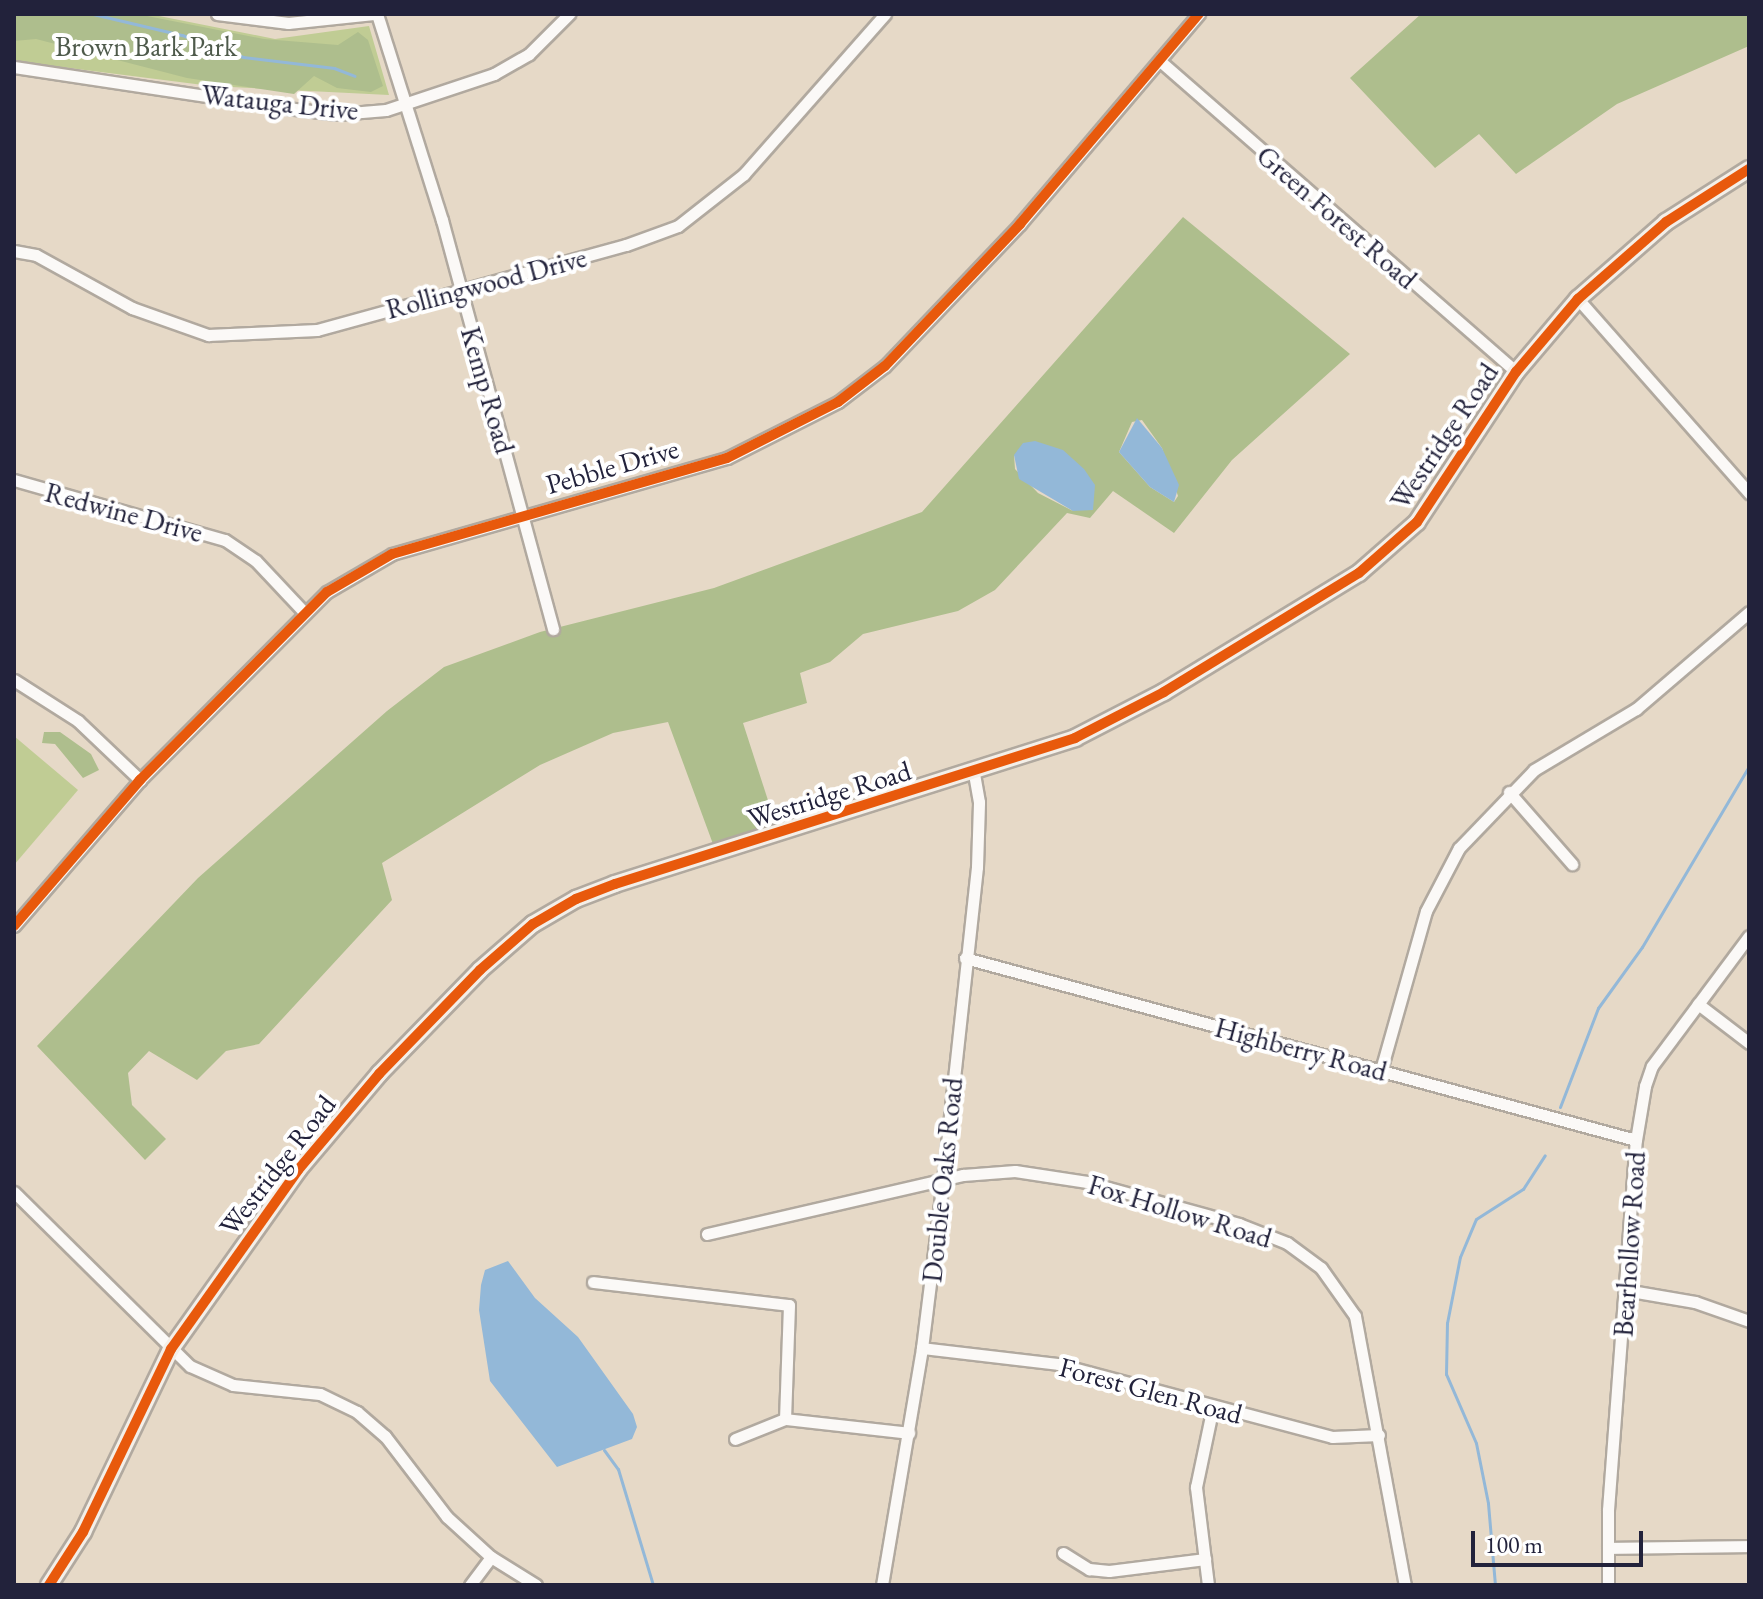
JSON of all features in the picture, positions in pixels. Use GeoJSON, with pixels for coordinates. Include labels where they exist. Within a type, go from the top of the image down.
{"type":"FeatureCollection","features":[{"type":"Feature","properties":{"kind":"main road","name":"Westridge Road"},"geometry":{"type":"LineString","coordinates":[[49,1585],[83,1532],[171,1349],[298,1170],[349,1110],[480,970],[533,924],[576,899],[615,884],[974,773],[1075,738],[1137,708],[1383,556],[1417,522],[1447,481],[1516,372],[1578,299],[1657,228],[1749,169]]}},
{"type":"Feature","properties":{"kind":"street"},"geometry":{"type":"LineString","coordinates":[[217,14],[288,23],[375,14]]}},
{"type":"Feature","properties":{"kind":"street","name":"Kemp Road"},"geometry":{"type":"LineString","coordinates":[[375,14],[459,289],[553,629]]}},
{"type":"Feature","properties":{"kind":"street","name":"Watauga Drive"},"geometry":{"type":"LineString","coordinates":[[14,67],[338,114],[404,106],[506,67],[529,54],[569,14]]}},
{"type":"Feature","properties":{"kind":"street","name":"Rollingwood Drive"},"geometry":{"type":"LineString","coordinates":[[14,251],[36,255],[132,308],[208,335],[317,330],[678,226],[744,174],[885,14]]}},
{"type":"Feature","properties":{"kind":"street","name":"Pebble Drive"},"geometry":{"type":"LineString","coordinates":[[14,926],[140,780],[303,611],[392,554],[727,458],[838,402],[885,366],[940,311],[1199,14]]}},
{"type":"Feature","properties":{"kind":"street","name":"Green Forest Road"},"geometry":{"type":"LineString","coordinates":[[1160,61],[1516,372]]}},
{"type":"Feature","properties":{"kind":"street"},"geometry":{"type":"LineString","coordinates":[[1578,299],[1749,493]]}},
{"type":"Feature","properties":{"kind":"street","name":"Redwine Drive"},"geometry":{"type":"LineString","coordinates":[[14,480],[225,540],[256,561],[303,611]]}},
{"type":"Feature","properties":{"kind":"street"},"geometry":{"type":"LineString","coordinates":[[1381,1070],[1426,911],[1459,848],[1509,792],[1534,770],[1636,709],[1749,612]]}},
{"type":"Feature","properties":{"kind":"street"},"geometry":{"type":"LineString","coordinates":[[14,680],[78,721],[140,780]]}},
{"type":"Feature","properties":{"kind":"street","name":"Double Oaks Road"},"geometry":{"type":"LineString","coordinates":[[882,1585],[922,1348],[943,1180],[977,867],[979,802],[974,773]]}},
{"type":"Feature","properties":{"kind":"street"},"geometry":{"type":"LineString","coordinates":[[1509,792],[1572,864]]}},
{"type":"Feature","properties":{"kind":"street","name":"Bearhollow Road"},"geometry":{"type":"LineString","coordinates":[[1608,1585],[1636,1140],[1652,1066],[1749,936]]}},
{"type":"Feature","properties":{"kind":"street","name":"Highberry Road"},"geometry":{"type":"LineString","coordinates":[[965,958],[1636,1140]]}},
{"type":"Feature","properties":{"kind":"street"},"geometry":{"type":"LineString","coordinates":[[1698,1004],[1749,1043]]}},
{"type":"Feature","properties":{"kind":"street","name":"Fox Hollow Road"},"geometry":{"type":"LineString","coordinates":[[707,1234],[943,1180],[1015,1171],[1049,1175],[1239,1224],[1287,1243],[1321,1268],[1355,1316],[1405,1585]]}},
{"type":"Feature","properties":{"kind":"street"},"geometry":{"type":"LineString","coordinates":[[14,1192],[190,1366],[233,1385],[320,1394],[357,1412],[385,1436],[447,1517],[491,1557],[536,1585]]}},
{"type":"Feature","properties":{"kind":"street"},"geometry":{"type":"LineString","coordinates":[[593,1282],[789,1305],[785,1419]]}},
{"type":"Feature","properties":{"kind":"street"},"geometry":{"type":"LineString","coordinates":[[1625,1290],[1695,1302],[1749,1321]]}},
{"type":"Feature","properties":{"kind":"street","name":"Forest Glen Road"},"geometry":{"type":"LineString","coordinates":[[922,1348],[1033,1359],[1332,1437],[1379,1435]]}},
{"type":"Feature","properties":{"kind":"street"},"geometry":{"type":"LineString","coordinates":[[1208,1585],[1196,1487],[1213,1406]]}},
{"type":"Feature","properties":{"kind":"street"},"geometry":{"type":"LineString","coordinates":[[735,1439],[785,1419],[909,1433]]}},
{"type":"Feature","properties":{"kind":"street"},"geometry":{"type":"LineString","coordinates":[[1608,1548],[1749,1546]]}},
{"type":"Feature","properties":{"kind":"street"},"geometry":{"type":"LineString","coordinates":[[1063,1553],[1089,1569],[1109,1571],[1205,1559]]}},
{"type":"Feature","properties":{"kind":"street"},"geometry":{"type":"LineString","coordinates":[[470,1585],[491,1557]]}},
{"type":"Feature","properties":{"kind":"green space","name":"Brown Bark Park"},"geometry":{"type":"Polygon","coordinates":[[[14,14],[149,14],[275,39],[369,26],[389,95],[211,86],[14,61],[14,14]]]}},
{"type":"Feature","properties":{"kind":"green space","name":"Brown Bark Park"},"geometry":{"type":"Polygon","coordinates":[[[14,14],[137,14],[264,39],[338,45],[358,32],[368,40],[383,86],[371,92],[337,88],[314,76],[294,94],[187,78],[36,39],[14,41],[14,14]]]}},
{"type":"Feature","properties":{"kind":"green space"},"geometry":{"type":"Polygon","coordinates":[[[1421,14],[1749,14],[1749,46],[1617,104],[1516,174],[1479,134],[1435,168],[1350,78],[1421,14]]]}},
{"type":"Feature","properties":{"kind":"green space"},"geometry":{"type":"Polygon","coordinates":[[[1183,217],[1350,354],[1232,460],[1174,533],[1113,491],[1090,518],[1067,513],[995,590],[958,611],[863,634],[830,662],[800,673],[807,703],[743,723],[776,825],[713,844],[668,722],[613,733],[540,765],[382,863],[392,900],[259,1044],[226,1051],[197,1080],[149,1051],[128,1073],[132,1105],[166,1139],[145,1160],[37,1046],[198,878],[387,711],[444,667],[540,632],[714,588],[922,512],[1183,217]],[[1142,420],[1132,422],[1119,452],[1150,487],[1174,502],[1178,496],[1162,448],[1142,420]],[[1014,455],[1015,469],[1038,493],[1073,511],[1014,455]]]}},
{"type":"Feature","properties":{"kind":"green space"},"geometry":{"type":"Polygon","coordinates":[[[44,732],[60,732],[91,754],[99,770],[83,778],[55,744],[42,743],[44,732]]]}},
{"type":"Feature","properties":{"kind":"green space"},"geometry":{"type":"Polygon","coordinates":[[[14,736],[78,790],[14,865],[14,736]]]}},
{"type":"Feature","properties":{"kind":"water"},"geometry":{"type":"Polygon","coordinates":[[[1137,418],[1162,448],[1179,485],[1174,502],[1150,487],[1119,452],[1137,418]]]}},
{"type":"Feature","properties":{"kind":"water"},"geometry":{"type":"Polygon","coordinates":[[[1035,441],[1063,450],[1084,469],[1095,485],[1093,510],[1073,511],[1019,479],[1014,455],[1023,443],[1035,441]]]}},
{"type":"Feature","properties":{"kind":"water"},"geometry":{"type":"Polygon","coordinates":[[[508,1261],[535,1298],[578,1337],[633,1414],[637,1427],[632,1439],[557,1467],[490,1381],[479,1310],[481,1285],[485,1270],[508,1261]]]}},
{"type":"Feature","properties":{"kind":"waterway"},"geometry":{"type":"LineString","coordinates":[[93,14],[182,35],[243,57],[334,68],[355,76]]}},
{"type":"Feature","properties":{"kind":"waterway"},"geometry":{"type":"LineString","coordinates":[[1560,1107],[1598,1008],[1642,947],[1749,766]]}},
{"type":"Feature","properties":{"kind":"waterway"},"geometry":{"type":"LineString","coordinates":[[1495,1585],[1488,1503],[1476,1443],[1446,1374],[1447,1323],[1460,1257],[1476,1219],[1523,1189],[1545,1155]]}},
{"type":"Feature","properties":{"kind":"waterway"},"geometry":{"type":"LineString","coordinates":[[604,1450],[618,1469],[653,1585]]}},
{"type":"Feature","properties":{"kind":"cycle path"},"geometry":{"type":"LineString","coordinates":[[14,926],[140,780],[327,592],[392,554],[727,458],[838,402],[885,366],[1020,224],[1199,14]]}},
{"type":"Feature","properties":{"kind":"cycle path"},"geometry":{"type":"LineString","coordinates":[[49,1585],[83,1532],[171,1349],[298,1170],[379,1074],[480,970],[533,924],[576,899],[615,884],[1075,738],[1164,692],[1359,573],[1417,522],[1516,372],[1578,299],[1666,222],[1749,169]]}}]}
